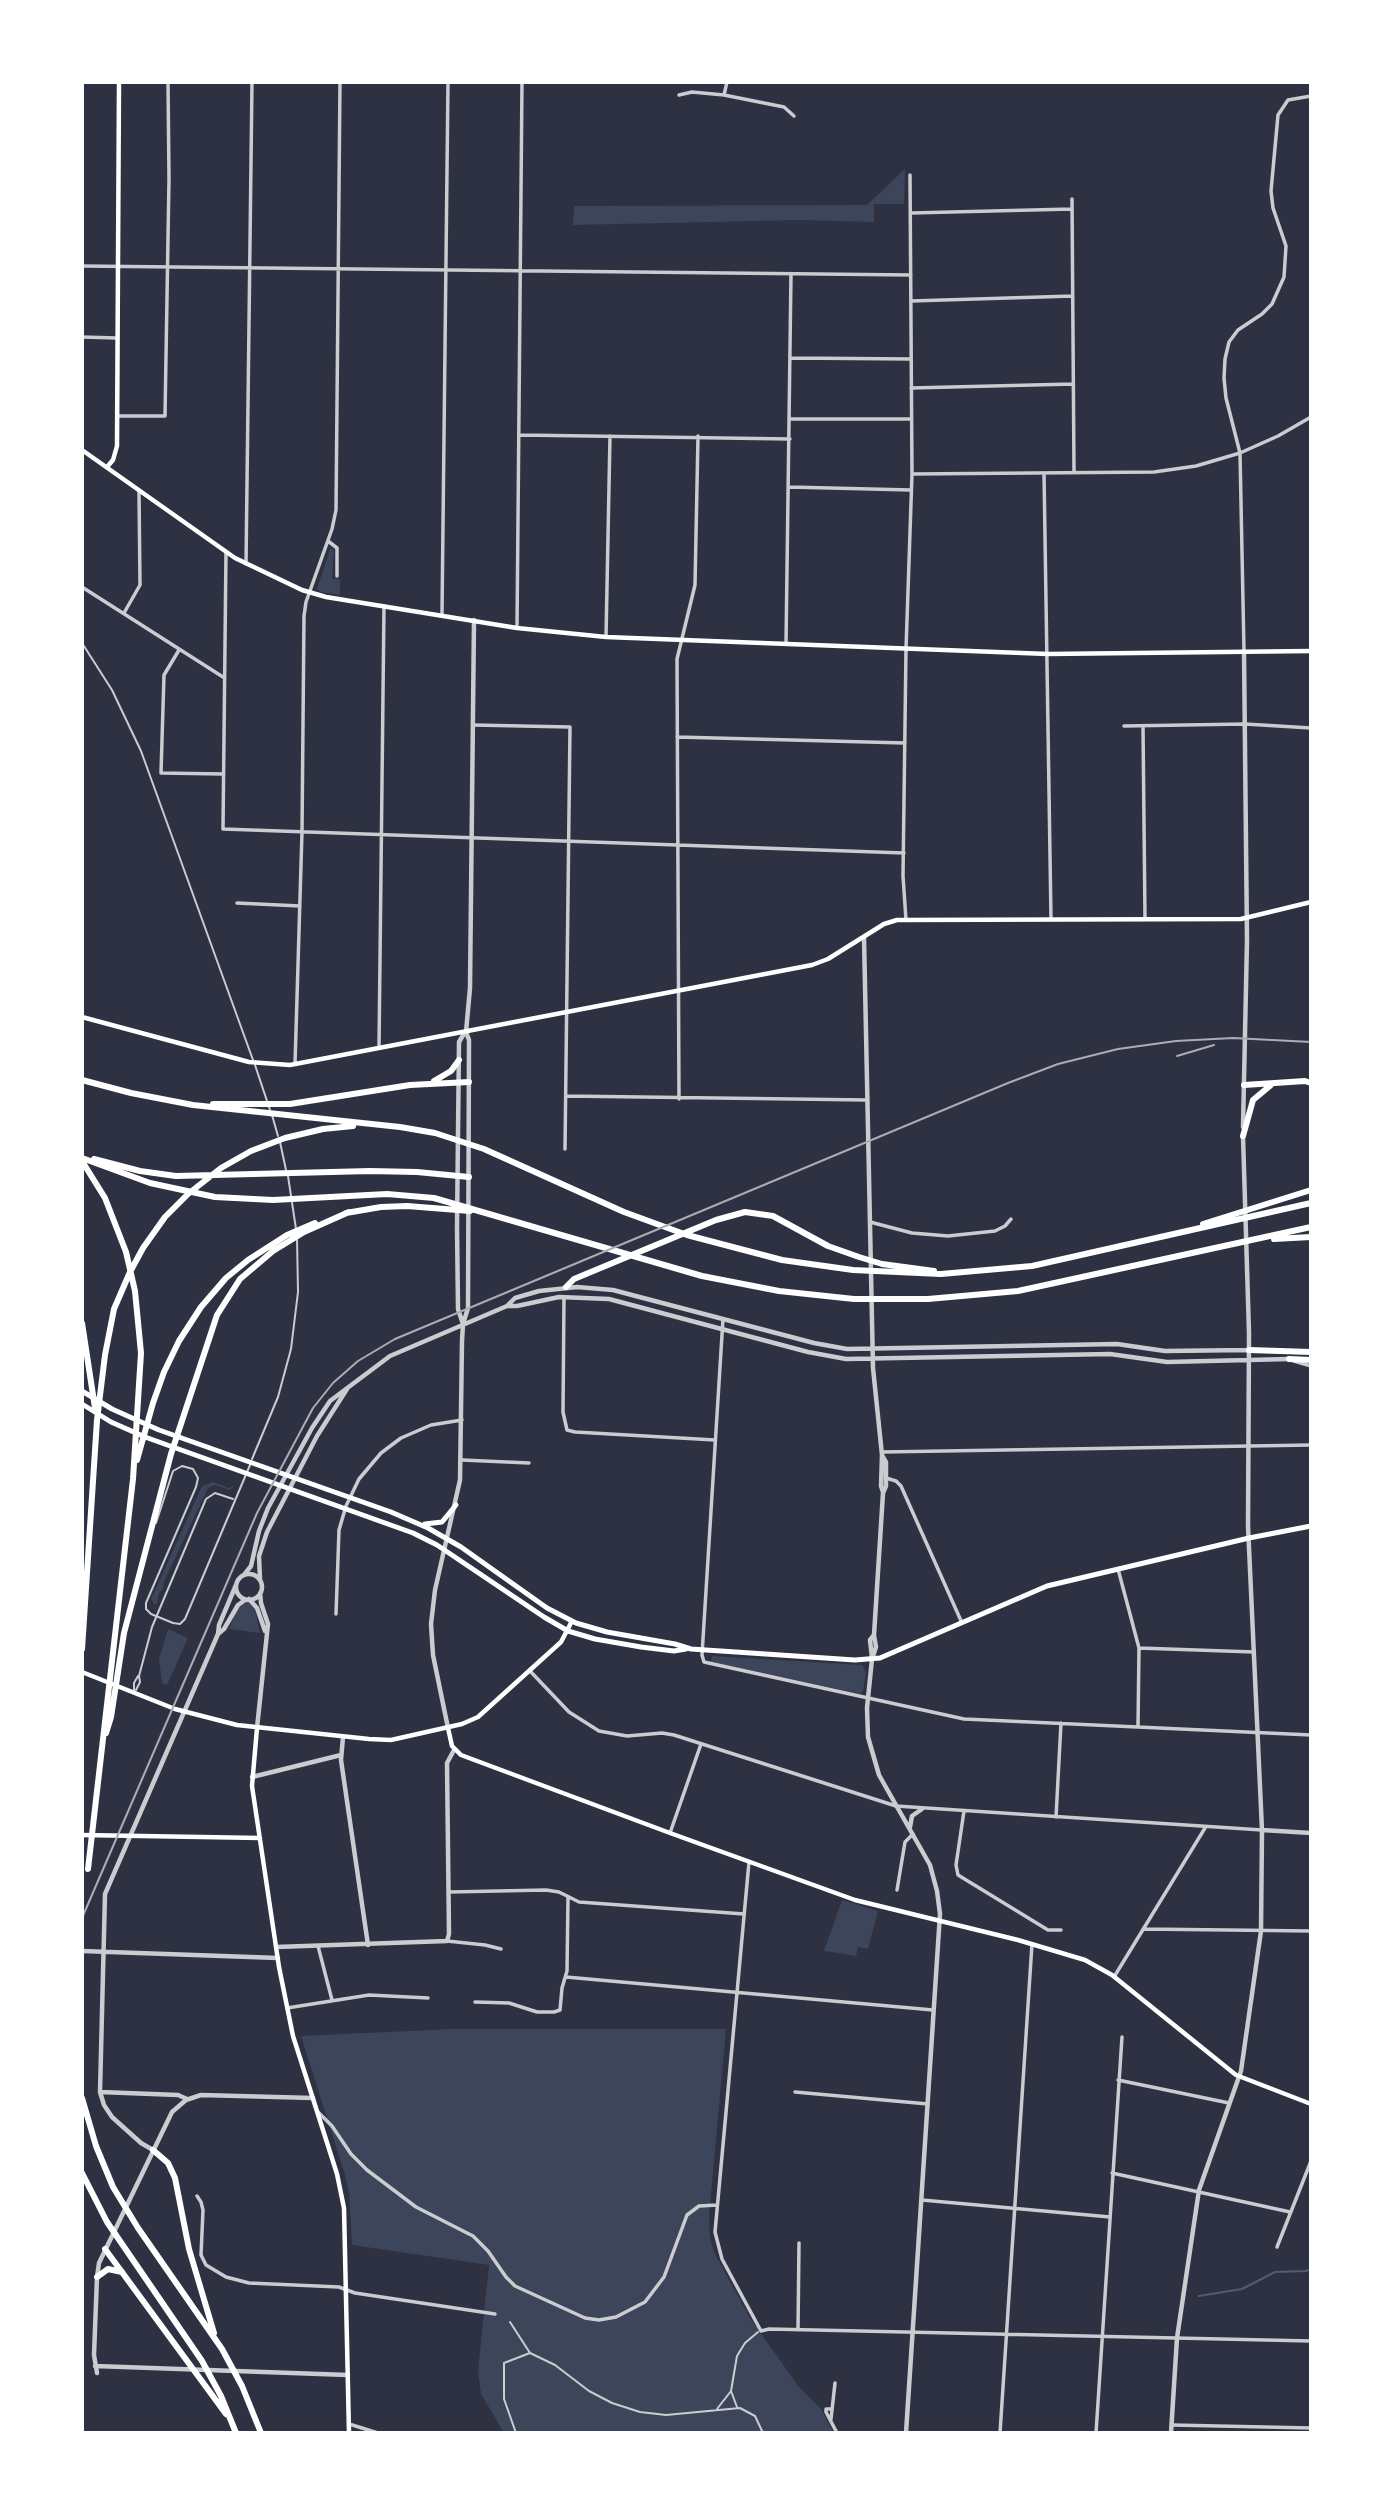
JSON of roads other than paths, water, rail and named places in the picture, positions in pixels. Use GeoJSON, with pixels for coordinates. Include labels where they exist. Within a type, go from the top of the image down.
{"type":"FeatureCollection","features":[{"type":"Feature","properties":{"kind":"highway"},"geometry":{"type":"LineString","coordinates":[[427,1083],[448,1073],[459,1060]]}},
{"type":"Feature","properties":{"kind":"highway"},"geometry":{"type":"LineString","coordinates":[[82,1080],[167,1100],[239,1111],[422,1130],[465,1142],[638,1217],[722,1246],[782,1260],[840,1269],[905,1274],[1003,1270],[1045,1264],[1311,1203]]}},
{"type":"Feature","properties":{"kind":"highway"},"geometry":{"type":"LineString","coordinates":[[1244,1085],[1309,1081]]}},
{"type":"Feature","properties":{"kind":"highway"},"geometry":{"type":"LineString","coordinates":[[167,1100],[239,1105],[281,1104],[427,1083],[469,1082]]}},
{"type":"Feature","properties":{"kind":"highway"},"geometry":{"type":"LineString","coordinates":[[1243,1136],[1253,1100],[1262,1090],[1276,1083]]}},
{"type":"Feature","properties":{"kind":"highway"},"geometry":{"type":"LineString","coordinates":[[82,1649],[97,1420],[106,1343],[118,1298],[143,1248],[176,1206],[223,1167],[261,1147],[293,1135],[330,1128],[378,1125]]}},
{"type":"Feature","properties":{"kind":"highway"},"geometry":{"type":"LineString","coordinates":[[82,1158],[131,1170],[176,1176],[362,1171],[469,1177]]}},
{"type":"Feature","properties":{"kind":"highway"},"geometry":{"type":"LineString","coordinates":[[82,1158],[105,1198],[126,1252],[135,1291],[141,1353],[133,1479],[88,1869]]}},
{"type":"Feature","properties":{"kind":"highway"},"geometry":{"type":"LineString","coordinates":[[82,1158],[155,1185],[215,1197],[273,1200],[375,1194],[447,1201],[675,1270],[797,1293],[878,1300],[950,1298],[1018,1291],[1311,1227]]}},
{"type":"Feature","properties":{"kind":"highway"},"geometry":{"type":"LineString","coordinates":[[1195,1229],[1214,1219],[1311,1190]]}},
{"type":"Feature","properties":{"kind":"highway"},"geometry":{"type":"LineString","coordinates":[[133,1479],[150,1410],[164,1372],[183,1334],[207,1299],[234,1271],[272,1244],[304,1227],[349,1212],[412,1206],[493,1215]]}},
{"type":"Feature","properties":{"kind":"highway"},"geometry":{"type":"LineString","coordinates":[[103,1741],[111,1717],[124,1633],[173,1447],[220,1308],[231,1290],[248,1272],[280,1246],[349,1212]]}},
{"type":"Feature","properties":{"kind":"highway"},"geometry":{"type":"LineString","coordinates":[[566,1287],[572,1280],[609,1264],[707,1223],[741,1213],[764,1214],[782,1220],[859,1258],[946,1274]]}},
{"type":"Feature","properties":{"kind":"highway"},"geometry":{"type":"LineString","coordinates":[[1262,1238],[1311,1237]]}},
{"type":"Feature","properties":{"kind":"highway"},"geometry":{"type":"LineString","coordinates":[[82,1324],[97,1420]]}},
{"type":"Feature","properties":{"kind":"highway"},"geometry":{"type":"LineString","coordinates":[[1249,1350],[1311,1352]]}},
{"type":"Feature","properties":{"kind":"highway"},"geometry":{"type":"LineString","coordinates":[[1289,1359],[1311,1360]]}},
{"type":"Feature","properties":{"kind":"highway"},"geometry":{"type":"LineString","coordinates":[[82,2098],[96,2146],[121,2200],[216,2339],[239,2380],[261,2433]]}},
{"type":"Feature","properties":{"kind":"highway"},"geometry":{"type":"LineString","coordinates":[[153,2150],[169,2164],[175,2178],[188,2243],[216,2339]]}},
{"type":"Feature","properties":{"kind":"highway"},"geometry":{"type":"LineString","coordinates":[[82,2173],[107,2222],[202,2361],[217,2387],[234,2429]]}},
{"type":"Feature","properties":{"kind":"highway"},"geometry":{"type":"LineString","coordinates":[[106,2246],[234,2429]]}},
{"type":"Feature","properties":{"kind":"highway"},"geometry":{"type":"LineString","coordinates":[[97,2277],[108,2269],[122,2272]]}},
{"type":"Feature","properties":{"kind":"main road"},"geometry":{"type":"LineString","coordinates":[[107,467],[116,452],[120,82]]}},
{"type":"Feature","properties":{"kind":"main road"},"geometry":{"type":"LineString","coordinates":[[82,450],[226,552],[310,593],[517,628],[606,637],[1048,654],[1311,651]]}},
{"type":"Feature","properties":{"kind":"main road"},"geometry":{"type":"LineString","coordinates":[[82,1017],[254,1063],[295,1064],[814,965],[888,923],[906,920],[1247,918],[1311,902]]}},
{"type":"Feature","properties":{"kind":"main road"},"geometry":{"type":"LineString","coordinates":[[82,1391],[112,1409],[177,1437],[419,1524],[448,1539],[572,1621],[607,1632],[668,1642],[686,1649]]}},
{"type":"Feature","properties":{"kind":"main road"},"geometry":{"type":"LineString","coordinates":[[82,1404],[116,1424],[154,1441],[419,1536],[445,1550],[549,1621],[568,1630],[605,1641],[666,1651],[686,1649],[872,1659],[896,1653],[1044,1587],[1249,1538],[1311,1526]]}},
{"type":"Feature","properties":{"kind":"main road"},"geometry":{"type":"LineString","coordinates":[[419,1524],[440,1524],[456,1505]]}},
{"type":"Feature","properties":{"kind":"main road"},"geometry":{"type":"LineString","coordinates":[[519,1601],[538,1601]]}},
{"type":"Feature","properties":{"kind":"main road"},"geometry":{"type":"LineString","coordinates":[[82,1672],[184,1711],[257,1728],[388,1740],[448,1728],[478,1717],[563,1640],[572,1621]]}},
{"type":"Feature","properties":{"kind":"main road"},"geometry":{"type":"LineString","coordinates":[[605,1641],[607,1632]]}},
{"type":"Feature","properties":{"kind":"main road"},"geometry":{"type":"LineString","coordinates":[[666,1651],[668,1642]]}},
{"type":"Feature","properties":{"kind":"main road"},"geometry":{"type":"LineString","coordinates":[[257,1728],[252,1777],[287,2008],[342,2194],[347,2290],[349,2433]]}},
{"type":"Feature","properties":{"kind":"main road"},"geometry":{"type":"LineString","coordinates":[[448,1728],[454,1750],[465,1757],[749,1862],[858,1901],[1082,1958],[1114,1977],[1239,2077],[1311,2104]]}},
{"type":"Feature","properties":{"kind":"main road"},"geometry":{"type":"LineString","coordinates":[[82,1835],[260,1838]]}},
{"type":"Feature","properties":{"kind":"street"},"geometry":{"type":"LineString","coordinates":[[117,416],[165,416],[168,82]]}},
{"type":"Feature","properties":{"kind":"street"},"geometry":{"type":"LineString","coordinates":[[246,564],[252,82]]}},
{"type":"Feature","properties":{"kind":"street"},"geometry":{"type":"LineString","coordinates":[[295,1064],[302,832],[304,620],[335,510],[340,82]]}},
{"type":"Feature","properties":{"kind":"street"},"geometry":{"type":"LineString","coordinates":[[442,614],[448,82]]}},
{"type":"Feature","properties":{"kind":"street"},"geometry":{"type":"LineString","coordinates":[[517,628],[522,82]]}},
{"type":"Feature","properties":{"kind":"street"},"geometry":{"type":"LineString","coordinates":[[724,96],[727,82]]}},
{"type":"Feature","properties":{"kind":"street"},"geometry":{"type":"LineString","coordinates":[[679,95],[692,92],[724,96],[784,107],[794,116]]}},
{"type":"Feature","properties":{"kind":"street"},"geometry":{"type":"LineString","coordinates":[[1171,2433],[1177,2338],[1199,2190],[1239,2077],[1261,1931],[1262,1830],[1249,1538],[1249,1350],[1243,1136],[1247,918],[1240,453],[1226,398],[1225,359],[1230,342],[1238,330],[1272,304],[1284,277],[1286,246],[1273,208],[1271,191],[1278,115],[1288,100],[1311,96]]}},
{"type":"Feature","properties":{"kind":"street"},"geometry":{"type":"LineString","coordinates":[[906,920],[906,649],[912,474],[909,175]]}},
{"type":"Feature","properties":{"kind":"street"},"geometry":{"type":"LineString","coordinates":[[1072,199],[1074,471]]}},
{"type":"Feature","properties":{"kind":"street"},"geometry":{"type":"LineString","coordinates":[[911,213],[1072,209]]}},
{"type":"Feature","properties":{"kind":"street"},"geometry":{"type":"LineString","coordinates":[[82,266],[911,275]]}},
{"type":"Feature","properties":{"kind":"street"},"geometry":{"type":"LineString","coordinates":[[786,644],[791,274]]}},
{"type":"Feature","properties":{"kind":"street"},"geometry":{"type":"LineString","coordinates":[[911,301],[1073,296]]}},
{"type":"Feature","properties":{"kind":"street"},"geometry":{"type":"LineString","coordinates":[[82,337],[117,338]]}},
{"type":"Feature","properties":{"kind":"street"},"geometry":{"type":"LineString","coordinates":[[791,358],[911,359]]}},
{"type":"Feature","properties":{"kind":"street"},"geometry":{"type":"LineString","coordinates":[[911,388],[1073,384]]}},
{"type":"Feature","properties":{"kind":"street"},"geometry":{"type":"LineString","coordinates":[[912,474],[1154,472],[1196,466],[1240,453],[1311,417]]}},
{"type":"Feature","properties":{"kind":"street"},"geometry":{"type":"LineString","coordinates":[[790,419],[911,419]]}},
{"type":"Feature","properties":{"kind":"street"},"geometry":{"type":"LineString","coordinates":[[520,435],[790,439]]}},
{"type":"Feature","properties":{"kind":"street"},"geometry":{"type":"LineString","coordinates":[[606,637],[610,436]]}},
{"type":"Feature","properties":{"kind":"street"},"geometry":{"type":"LineString","coordinates":[[679,1099],[677,659],[695,585],[698,436]]}},
{"type":"Feature","properties":{"kind":"street"},"geometry":{"type":"LineString","coordinates":[[1044,473],[1051,919]]}},
{"type":"Feature","properties":{"kind":"street"},"geometry":{"type":"LineString","coordinates":[[789,487],[911,490]]}},
{"type":"Feature","properties":{"kind":"street"},"geometry":{"type":"LineString","coordinates":[[124,613],[139,585],[139,491]]}},
{"type":"Feature","properties":{"kind":"street"},"geometry":{"type":"LineString","coordinates":[[328,541],[337,547],[337,576]]}},
{"type":"Feature","properties":{"kind":"street"},"geometry":{"type":"LineString","coordinates":[[226,552],[223,829],[904,853]]}},
{"type":"Feature","properties":{"kind":"street"},"geometry":{"type":"LineString","coordinates":[[82,587],[223,677]]}},
{"type":"Feature","properties":{"kind":"street"},"geometry":{"type":"LineString","coordinates":[[379,1048],[384,605]]}},
{"type":"Feature","properties":{"kind":"street"},"geometry":{"type":"LineString","coordinates":[[448,1728],[431,1632],[433,1595],[456,1505],[462,1460],[463,1324],[468,1308],[470,1160],[469,1041],[466,1032],[470,988],[474,620]]}},
{"type":"Feature","properties":{"kind":"street"},"geometry":{"type":"LineString","coordinates":[[179,650],[164,675],[161,773],[223,774]]}},
{"type":"Feature","properties":{"kind":"street"},"geometry":{"type":"LineString","coordinates":[[1124,726],[1245,724],[1311,728]]}},
{"type":"Feature","properties":{"kind":"street"},"geometry":{"type":"LineString","coordinates":[[473,725],[570,727],[565,1149]]}},
{"type":"Feature","properties":{"kind":"street"},"geometry":{"type":"LineString","coordinates":[[1143,726],[1145,919]]}},
{"type":"Feature","properties":{"kind":"street"},"geometry":{"type":"LineString","coordinates":[[677,737],[905,743]]}},
{"type":"Feature","properties":{"kind":"street"},"geometry":{"type":"LineString","coordinates":[[237,904],[300,906]]}},
{"type":"Feature","properties":{"kind":"street"},"geometry":{"type":"LineString","coordinates":[[864,937],[873,1359],[883,1493]]}},
{"type":"Feature","properties":{"kind":"street"},"geometry":{"type":"LineString","coordinates":[[463,1324],[458,1312],[458,1082],[459,1042],[466,1032]]}},
{"type":"Feature","properties":{"kind":"street"},"geometry":{"type":"LineString","coordinates":[[566,1096],[867,1100]]}},
{"type":"Feature","properties":{"kind":"street"},"geometry":{"type":"LineString","coordinates":[[870,1222],[908,1233],[948,1236],[993,1231],[1005,1226],[1011,1219]]}},
{"type":"Feature","properties":{"kind":"street"},"geometry":{"type":"LineString","coordinates":[[153,2150],[112,2118],[100,2092],[106,1892],[218,1634],[219,1625],[236,1585],[251,1566],[261,1526],[272,1502],[330,1401],[390,1356],[507,1306],[516,1298],[566,1287],[616,1290],[820,1345],[847,1349],[1124,1345],[1165,1351],[1249,1350]]}},
{"type":"Feature","properties":{"kind":"street"},"geometry":{"type":"LineString","coordinates":[[566,1287],[563,1412],[566,1429],[575,1432],[715,1440]]}},
{"type":"Feature","properties":{"kind":"street"},"geometry":{"type":"LineString","coordinates":[[507,1306],[564,1297],[614,1300],[831,1357],[873,1359],[1121,1355],[1167,1362],[1289,1359],[1311,1366]]}},
{"type":"Feature","properties":{"kind":"street"},"geometry":{"type":"LineString","coordinates":[[723,1319],[702,1650],[703,1660],[710,1665],[964,1719],[1311,1735]]}},
{"type":"Feature","properties":{"kind":"street"},"geometry":{"type":"LineString","coordinates":[[1087,1345],[1088,1355]]}},
{"type":"Feature","properties":{"kind":"street"},"geometry":{"type":"LineString","coordinates":[[257,1728],[268,1621],[260,1593],[262,1587],[258,1562],[261,1547],[317,1436],[348,1387]]}},
{"type":"Feature","properties":{"kind":"street"},"geometry":{"type":"LineString","coordinates":[[336,1614],[338,1530],[359,1479],[376,1457],[401,1438],[431,1425],[462,1420]]}},
{"type":"Feature","properties":{"kind":"street"},"geometry":{"type":"LineString","coordinates":[[882,1454],[1311,1445]]}},
{"type":"Feature","properties":{"kind":"street"},"geometry":{"type":"LineString","coordinates":[[882,1454],[886,1462],[886,1478],[874,1635],[876,1648],[872,1659],[866,1722],[870,1751],[879,1775],[933,1874],[940,1922],[906,2433]]}},
{"type":"Feature","properties":{"kind":"street"},"geometry":{"type":"LineString","coordinates":[[462,1460],[529,1463]]}},
{"type":"Feature","properties":{"kind":"street"},"geometry":{"type":"LineString","coordinates":[[886,1478],[901,1486],[962,1623]]}},
{"type":"Feature","properties":{"kind":"street"},"geometry":{"type":"LineString","coordinates":[[272,1502],[282,1503]]}},
{"type":"Feature","properties":{"kind":"street"},"geometry":{"type":"LineString","coordinates":[[1118,1569],[1139,1648],[1138,1727]]}},
{"type":"Feature","properties":{"kind":"street"},"geometry":{"type":"LineString","coordinates":[[244,1575],[253,1574],[260,1579]]}},
{"type":"Feature","properties":{"kind":"street"},"geometry":{"type":"LineString","coordinates":[[236,1585],[239,1595],[257,1608],[266,1632]]}},
{"type":"Feature","properties":{"kind":"street"},"geometry":{"type":"LineString","coordinates":[[218,1634],[224,1629],[237,1605],[260,1593]]}},
{"type":"Feature","properties":{"kind":"street"},"geometry":{"type":"LineString","coordinates":[[1139,1648],[1254,1652]]}},
{"type":"Feature","properties":{"kind":"street"},"geometry":{"type":"LineString","coordinates":[[530,1671],[568,1711],[596,1730],[627,1737],[666,1734],[897,1806],[1311,1833]]}},
{"type":"Feature","properties":{"kind":"street"},"geometry":{"type":"LineString","coordinates":[[1056,1817],[1061,1723]]}},
{"type":"Feature","properties":{"kind":"street"},"geometry":{"type":"LineString","coordinates":[[343,1737],[341,1755],[368,1945]]}},
{"type":"Feature","properties":{"kind":"street"},"geometry":{"type":"LineString","coordinates":[[670,1833],[701,1744]]}},
{"type":"Feature","properties":{"kind":"street"},"geometry":{"type":"LineString","coordinates":[[447,1941],[447,1765],[454,1750]]}},
{"type":"Feature","properties":{"kind":"street"},"geometry":{"type":"LineString","coordinates":[[252,1777],[341,1755]]}},
{"type":"Feature","properties":{"kind":"street"},"geometry":{"type":"LineString","coordinates":[[910,1828],[912,1816],[922,1809]]}},
{"type":"Feature","properties":{"kind":"street"},"geometry":{"type":"LineString","coordinates":[[964,1811],[956,1865],[958,1875],[1048,1930],[1061,1930]]}},
{"type":"Feature","properties":{"kind":"street"},"geometry":{"type":"LineString","coordinates":[[1114,1977],[1205,1828]]}},
{"type":"Feature","properties":{"kind":"street"},"geometry":{"type":"LineString","coordinates":[[897,1890],[905,1842],[913,1834]]}},
{"type":"Feature","properties":{"kind":"street"},"geometry":{"type":"LineString","coordinates":[[749,1862],[715,2232],[718,2249],[761,2331],[798,2329],[1311,2341]]}},
{"type":"Feature","properties":{"kind":"street"},"geometry":{"type":"LineString","coordinates":[[449,1892],[546,1890],[559,1892],[581,1903],[744,1914]]}},
{"type":"Feature","properties":{"kind":"street"},"geometry":{"type":"LineString","coordinates":[[475,2002],[505,2002],[534,2012],[558,2012],[566,1977],[568,1898]]}},
{"type":"Feature","properties":{"kind":"street"},"geometry":{"type":"LineString","coordinates":[[1143,1929],[1311,1931]]}},
{"type":"Feature","properties":{"kind":"street"},"geometry":{"type":"LineString","coordinates":[[276,1947],[447,1941],[485,1945],[501,1950]]}},
{"type":"Feature","properties":{"kind":"street"},"geometry":{"type":"LineString","coordinates":[[1000,2433],[1032,1944]]}},
{"type":"Feature","properties":{"kind":"street"},"geometry":{"type":"LineString","coordinates":[[318,1946],[332,2000]]}},
{"type":"Feature","properties":{"kind":"street"},"geometry":{"type":"LineString","coordinates":[[82,1951],[278,1958]]}},
{"type":"Feature","properties":{"kind":"street"},"geometry":{"type":"LineString","coordinates":[[566,1977],[934,2010]]}},
{"type":"Feature","properties":{"kind":"street"},"geometry":{"type":"LineString","coordinates":[[287,2008],[373,1995],[428,1998]]}},
{"type":"Feature","properties":{"kind":"street"},"geometry":{"type":"LineString","coordinates":[[1096,2433],[1122,2037]]}},
{"type":"Feature","properties":{"kind":"street"},"geometry":{"type":"LineString","coordinates":[[1118,2080],[1230,2103]]}},
{"type":"Feature","properties":{"kind":"street"},"geometry":{"type":"LineString","coordinates":[[100,2092],[178,2095],[187,2099]]}},
{"type":"Feature","properties":{"kind":"street"},"geometry":{"type":"LineString","coordinates":[[795,2092],[928,2104]]}},
{"type":"Feature","properties":{"kind":"street"},"geometry":{"type":"LineString","coordinates":[[97,2373],[97,2277],[106,2246],[172,2112],[187,2099],[206,2094],[313,2098]]}},
{"type":"Feature","properties":{"kind":"street"},"geometry":{"type":"LineString","coordinates":[[318,2112],[371,2174],[420,2209],[473,2236],[488,2251],[509,2280],[529,2293],[585,2318],[609,2319],[625,2314],[645,2302],[660,2284],[689,2212],[701,2206],[717,2205]]}},
{"type":"Feature","properties":{"kind":"street"},"geometry":{"type":"LineString","coordinates":[[1277,2247],[1311,2161]]}},
{"type":"Feature","properties":{"kind":"street"},"geometry":{"type":"LineString","coordinates":[[1112,2173],[1290,2212]]}},
{"type":"Feature","properties":{"kind":"street"},"geometry":{"type":"LineString","coordinates":[[197,2196],[203,2210],[201,2255],[213,2271],[236,2281],[340,2287],[355,2293],[495,2315]]}},
{"type":"Feature","properties":{"kind":"street"},"geometry":{"type":"LineString","coordinates":[[922,2200],[1110,2217]]}},
{"type":"Feature","properties":{"kind":"street"},"geometry":{"type":"LineString","coordinates":[[798,2329],[799,2243]]}},
{"type":"Feature","properties":{"kind":"street"},"geometry":{"type":"LineString","coordinates":[[95,2366],[348,2375]]}},
{"type":"Feature","properties":{"kind":"street"},"geometry":{"type":"LineString","coordinates":[[835,2383],[831,2419],[837,2433]]}},
{"type":"Feature","properties":{"kind":"street"},"geometry":{"type":"LineString","coordinates":[[349,2424],[378,2433]]}},
{"type":"Feature","properties":{"kind":"street"},"geometry":{"type":"LineString","coordinates":[[1172,2425],[1311,2428]]}},
{"type":"Feature","properties":{"kind":"lane"},"geometry":{"type":"LineString","coordinates":[[82,643],[112,690],[141,751],[265,1093],[286,1167],[298,1251],[297,1306],[288,1364],[272,1414],[184,1620],[175,1624],[156,1616],[147,1611],[146,1600],[196,1488],[197,1475],[191,1467],[180,1467],[171,1474],[145,1554]]}},
{"type":"Feature","properties":{"kind":"lane"},"geometry":{"type":"LineString","coordinates":[[134,1693],[140,1682],[139,1676],[156,1616],[207,1497],[217,1493],[234,1500]]}},
{"type":"Feature","properties":{"kind":"lane"},"geometry":{"type":"LineString","coordinates":[[510,2322],[530,2353],[558,2366],[595,2395],[631,2410],[675,2415],[737,2408],[754,2416],[764,2433]]}},
{"type":"Feature","properties":{"kind":"lane"},"geometry":{"type":"LineString","coordinates":[[716,2409],[731,2391],[739,2351],[761,2331]]}},
{"type":"Feature","properties":{"kind":"lane"},"geometry":{"type":"LineString","coordinates":[[516,2433],[504,2399],[504,2363],[530,2353]]}},
{"type":"Feature","properties":{"kind":"lane"},"geometry":{"type":"LineString","coordinates":[[731,2391],[737,2408]]}},
{"type":"Feature","properties":{"kind":"waterway"},"geometry":{"type":"LineString","coordinates":[[1199,2296],[1242,2289],[1275,2272],[1311,2269]]}},
{"type":"Feature","properties":{"kind":"railway"},"geometry":{"type":"LineString","coordinates":[[82,1918],[257,1513],[313,1408],[333,1383],[358,1361],[395,1339],[1058,1064],[1118,1049],[1176,1041],[1233,1038],[1311,1042]]}},
{"type":"Feature","properties":{"kind":"railway"},"geometry":{"type":"LineString","coordinates":[[1177,1056],[1214,1045]]}}]}
